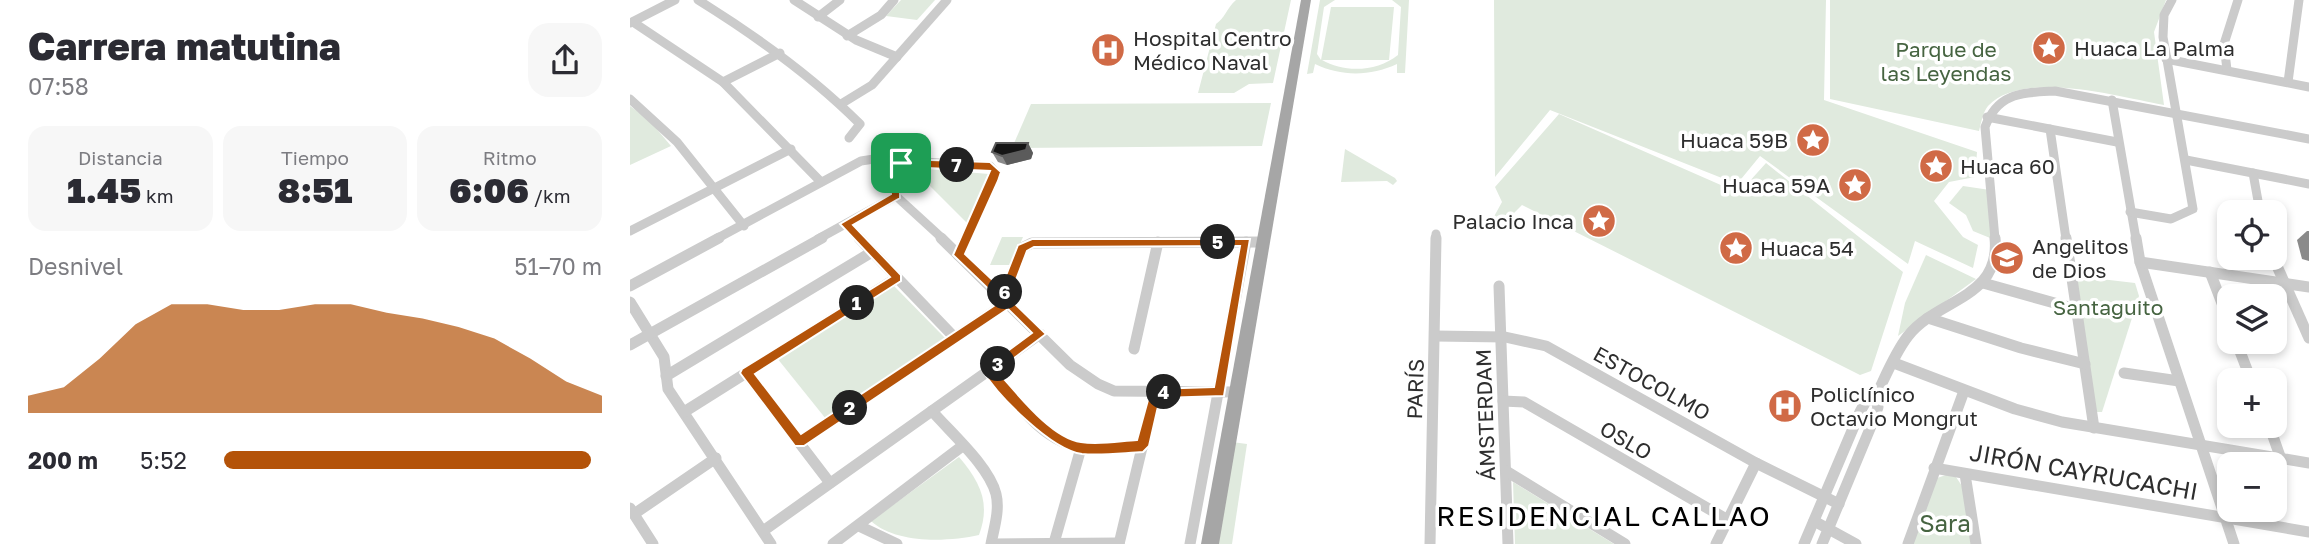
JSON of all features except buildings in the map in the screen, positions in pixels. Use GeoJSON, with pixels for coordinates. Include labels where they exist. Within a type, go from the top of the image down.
{"type":"FeatureCollection","features":[{"type":"Feature","properties":{"kind":"main road"},"geometry":{"type":"LineString","coordinates":[[1210,544],[1228,392],[1263,242],[1306,0]]}},
{"type":"Feature","properties":{"kind":"street"},"geometry":{"type":"LineString","coordinates":[[675,0],[632,23],[723,82],[821,183]]}},
{"type":"Feature","properties":{"kind":"street"},"geometry":{"type":"LineString","coordinates":[[698,0],[780,53],[841,104],[860,124],[849,138]]}},
{"type":"Feature","properties":{"kind":"street"},"geometry":{"type":"LineString","coordinates":[[794,0],[847,36],[875,51],[897,57]]}},
{"type":"Feature","properties":{"kind":"street"},"geometry":{"type":"LineString","coordinates":[[818,17],[840,0]]}},
{"type":"Feature","properties":{"kind":"street"},"geometry":{"type":"LineString","coordinates":[[847,36],[881,15],[894,0]]}},
{"type":"Feature","properties":{"kind":"street"},"geometry":{"type":"LineString","coordinates":[[841,104],[872,85],[947,0]]}},
{"type":"Feature","properties":{"kind":"street"},"geometry":{"type":"LineString","coordinates":[[2130,212],[2172,219],[2185,217],[2193,209],[2162,24],[2172,0]]}},
{"type":"Feature","properties":{"kind":"street"},"geometry":{"type":"LineString","coordinates":[[2227,70],[2224,44],[2238,0]]}},
{"type":"Feature","properties":{"kind":"street"},"geometry":{"type":"LineString","coordinates":[[2288,82],[2296,1]]}},
{"type":"Feature","properties":{"kind":"street"},"geometry":{"type":"LineString","coordinates":[[723,82],[780,53]]}},
{"type":"Feature","properties":{"kind":"street"},"geometry":{"type":"LineString","coordinates":[[2166,59],[2309,87]]}},
{"type":"Feature","properties":{"kind":"street"},"geometry":{"type":"LineString","coordinates":[[1804,544],[1866,401],[1875,398],[1908,336],[1928,318],[1983,283],[1991,271],[1996,249],[1984,140],[1987,117],[2005,99],[2032,92],[2055,91],[2309,139]]}},
{"type":"Feature","properties":{"kind":"street"},"geometry":{"type":"LineString","coordinates":[[630,99],[654,116],[715,187],[744,226]]}},
{"type":"Feature","properties":{"kind":"street"},"geometry":{"type":"LineString","coordinates":[[2112,100],[2117,142],[2140,262],[2217,495]]}},
{"type":"Feature","properties":{"kind":"street"},"geometry":{"type":"LineString","coordinates":[[2176,112],[2192,110],[2309,132]]}},
{"type":"Feature","properties":{"kind":"street"},"geometry":{"type":"LineString","coordinates":[[1987,117],[2117,142]]}},
{"type":"Feature","properties":{"kind":"street"},"geometry":{"type":"LineString","coordinates":[[2050,129],[2094,429]]}},
{"type":"Feature","properties":{"kind":"street"},"geometry":{"type":"LineString","coordinates":[[630,230],[790,149]]}},
{"type":"Feature","properties":{"kind":"street"},"geometry":{"type":"LineString","coordinates":[[630,286],[861,161],[884,158],[901,163],[990,166],[993,169],[995,172],[992,181],[958,255]]}},
{"type":"Feature","properties":{"kind":"street"},"geometry":{"type":"LineString","coordinates":[[2186,160],[2309,184]]}},
{"type":"Feature","properties":{"kind":"street"},"geometry":{"type":"LineString","coordinates":[[901,163],[895,187],[897,195],[1074,370],[1102,387],[1124,392],[1228,392]]}},
{"type":"Feature","properties":{"kind":"street"},"geometry":{"type":"LineString","coordinates":[[2253,173],[2258,200]]}},
{"type":"Feature","properties":{"kind":"street"},"geometry":{"type":"LineString","coordinates":[[630,345],[897,195]]}},
{"type":"Feature","properties":{"kind":"street"},"geometry":{"type":"LineString","coordinates":[[846,224],[955,338]]}},
{"type":"Feature","properties":{"kind":"street","name":"PARÍS"},"geometry":{"type":"LineString","coordinates":[[1430,544],[1436,234]]}},
{"type":"Feature","properties":{"kind":"street"},"geometry":{"type":"LineString","coordinates":[[1135,349],[1158,242]]}},
{"type":"Feature","properties":{"kind":"street"},"geometry":{"type":"LineString","coordinates":[[1190,544],[1228,392],[1246,242]]}},
{"type":"Feature","properties":{"kind":"street"},"geometry":{"type":"LineString","coordinates":[[799,442],[955,338],[1006,300],[1022,248],[1026,245],[1263,242]]}},
{"type":"Feature","properties":{"kind":"street"},"geometry":{"type":"LineString","coordinates":[[666,376],[872,252]]}},
{"type":"Feature","properties":{"kind":"street"},"geometry":{"type":"LineString","coordinates":[[2140,262],[2309,287]]}},
{"type":"Feature","properties":{"kind":"street"},"geometry":{"type":"LineString","coordinates":[[2278,270],[2309,338]]}},
{"type":"Feature","properties":{"kind":"street"},"geometry":{"type":"LineString","coordinates":[[2210,272],[2217,290]]}},
{"type":"Feature","properties":{"kind":"street"},"geometry":{"type":"LineString","coordinates":[[684,412],[897,278]]}},
{"type":"Feature","properties":{"kind":"street"},"geometry":{"type":"LineString","coordinates":[[1983,283],[2076,309]]}},
{"type":"Feature","properties":{"kind":"street","name":"ÁMSTERDAM"},"geometry":{"type":"LineString","coordinates":[[1499,286],[1508,544]]}},
{"type":"Feature","properties":{"kind":"street"},"geometry":{"type":"LineString","coordinates":[[630,302],[664,357],[668,389],[771,544]]}},
{"type":"Feature","properties":{"kind":"street"},"geometry":{"type":"LineString","coordinates":[[1928,318],[2085,365]]}},
{"type":"Feature","properties":{"kind":"street"},"geometry":{"type":"LineString","coordinates":[[763,531],[1040,334]]}},
{"type":"Feature","properties":{"kind":"street","name":"ESTOCOLMO"},"geometry":{"type":"LineString","coordinates":[[1435,336],[1501,335],[1546,346],[1756,463],[1839,504]]}},
{"type":"Feature","properties":{"kind":"street"},"geometry":{"type":"LineString","coordinates":[[1895,363],[2015,409],[2094,429],[2234,452]]}},
{"type":"Feature","properties":{"kind":"street"},"geometry":{"type":"LineString","coordinates":[[989,370],[1037,424],[1057,438],[1081,448],[1143,446]]}},
{"type":"Feature","properties":{"kind":"street"},"geometry":{"type":"LineString","coordinates":[[746,373],[830,483]]}},
{"type":"Feature","properties":{"kind":"street"},"geometry":{"type":"LineString","coordinates":[[2124,373],[2179,381]]}},
{"type":"Feature","properties":{"kind":"street"},"geometry":{"type":"LineString","coordinates":[[1908,544],[1964,391]]}},
{"type":"Feature","properties":{"kind":"street"},"geometry":{"type":"LineString","coordinates":[[932,411],[989,478],[995,492],[997,511],[992,544],[1119,544],[1155,393]]}},
{"type":"Feature","properties":{"kind":"street"},"geometry":{"type":"LineString","coordinates":[[1822,544],[1878,407],[1875,398]]}},
{"type":"Feature","properties":{"kind":"street","name":"OSLO"},"geometry":{"type":"LineString","coordinates":[[1503,401],[1524,402],[1728,520]]}},
{"type":"Feature","properties":{"kind":"street"},"geometry":{"type":"LineString","coordinates":[[833,544],[961,447]]}},
{"type":"Feature","properties":{"kind":"street"},"geometry":{"type":"LineString","coordinates":[[1054,543],[1081,448]]}},
{"type":"Feature","properties":{"kind":"street"},"geometry":{"type":"LineString","coordinates":[[653,544],[632,511],[716,458]]}},
{"type":"Feature","properties":{"kind":"street"},"geometry":{"type":"LineString","coordinates":[[2287,460],[2309,463]]}},
{"type":"Feature","properties":{"kind":"street"},"geometry":{"type":"LineString","coordinates":[[1716,544],[1756,463]]}},
{"type":"Feature","properties":{"kind":"street","name":"JIRÓN CAYRUCACHI"},"geometry":{"type":"LineString","coordinates":[[1934,468],[2217,518]]}},
{"type":"Feature","properties":{"kind":"street"},"geometry":{"type":"LineString","coordinates":[[1506,471],[1625,544]]}},
{"type":"Feature","properties":{"kind":"street"},"geometry":{"type":"LineString","coordinates":[[1965,474],[1976,544]]}},
{"type":"Feature","properties":{"kind":"street"},"geometry":{"type":"LineString","coordinates":[[1814,521],[1856,544]]}},
{"type":"Feature","properties":{"kind":"street"},"geometry":{"type":"LineString","coordinates":[[2226,522],[2234,544]]}},
{"type":"Feature","properties":{"kind":"street","name":"JIRÓN CAYRUCACHI"},"geometry":{"type":"LineString","coordinates":[[2246,522],[2309,531]]}},
{"type":"Feature","properties":{"kind":"street"},"geometry":{"type":"LineString","coordinates":[[859,526],[897,544]]}},
{"type":"Feature","properties":{"kind":"green space"},"geometry":{"type":"Polygon","coordinates":[[[901,0],[935,0],[917,20],[886,16],[901,0]]]}},
{"type":"Feature","properties":{"kind":"green space"},"geometry":{"type":"Polygon","coordinates":[[[1236,0],[1291,0],[1273,83],[1249,84],[1234,93],[1198,93],[1216,24],[1236,0]]]}},
{"type":"Feature","properties":{"kind":"green space"},"geometry":{"type":"Polygon","coordinates":[[[1320,0],[1335,0],[1324,7],[1317,54],[1321,60],[1331,7],[1394,7],[1389,60],[1322,60],[1340,67],[1360,69],[1380,65],[1390,61],[1398,55],[1401,7],[1392,0],[1409,0],[1405,73],[1397,73],[1397,64],[1367,73],[1346,73],[1315,64],[1313,73],[1307,74],[1320,0]]]}},
{"type":"Feature","properties":{"kind":"green space"},"geometry":{"type":"Polygon","coordinates":[[[1494,0],[1826,0],[1824,100],[1977,152],[1975,177],[1949,182],[1934,201],[1963,237],[1978,245],[1973,268],[1915,241],[1908,264],[1760,156],[1737,184],[1550,110],[1495,177],[1494,0]]]}},
{"type":"Feature","properties":{"kind":"green space","name":"Parque de las Leyendas"},"geometry":{"type":"Polygon","coordinates":[[[1830,0],[2166,0],[2154,32],[2164,105],[2072,89],[2024,89],[2004,95],[1988,106],[1979,131],[1830,99],[1830,0]]]}},
{"type":"Feature","properties":{"kind":"green space"},"geometry":{"type":"Polygon","coordinates":[[[1271,103],[1262,146],[1012,148],[1031,104],[1271,103]]]}},
{"type":"Feature","properties":{"kind":"green space"},"geometry":{"type":"Polygon","coordinates":[[[630,106],[649,120],[671,146],[630,165],[630,106]]]}},
{"type":"Feature","properties":{"kind":"green space"},"geometry":{"type":"Polygon","coordinates":[[[1559,114],[1739,193],[1766,163],[1903,272],[1871,371],[1860,375],[1522,205],[1500,227],[1491,222],[1502,202],[1495,187],[1559,114]]]}},
{"type":"Feature","properties":{"kind":"green space"},"geometry":{"type":"Polygon","coordinates":[[[1345,149],[1397,181],[1393,185],[1387,181],[1341,182],[1345,149]]]}},
{"type":"Feature","properties":{"kind":"green space"},"geometry":{"type":"Polygon","coordinates":[[[929,169],[989,174],[990,180],[969,225],[923,179],[929,169]]]}},
{"type":"Feature","properties":{"kind":"green space"},"geometry":{"type":"Polygon","coordinates":[[[1963,186],[1990,190],[1995,240],[1973,231],[1966,215],[1949,203],[1963,186]]]}},
{"type":"Feature","properties":{"kind":"green space"},"geometry":{"type":"Polygon","coordinates":[[[1002,237],[1023,237],[1011,265],[990,265],[1002,237]]]}},
{"type":"Feature","properties":{"kind":"green space"},"geometry":{"type":"Polygon","coordinates":[[[1926,255],[1976,279],[1898,336],[1905,303],[1926,255]]]}},
{"type":"Feature","properties":{"kind":"green space","name":"Santaguito"},"geometry":{"type":"Polygon","coordinates":[[[2075,276],[2135,283],[2139,296],[2102,412],[2095,412],[2075,276]]]}},
{"type":"Feature","properties":{"kind":"green space"},"geometry":{"type":"Polygon","coordinates":[[[894,286],[945,338],[826,419],[777,358],[894,286]]]}},
{"type":"Feature","properties":{"kind":"green space"},"geometry":{"type":"Polygon","coordinates":[[[1232,442],[1247,444],[1232,544],[1215,544],[1232,442]]]}},
{"type":"Feature","properties":{"kind":"green space"},"geometry":{"type":"Polygon","coordinates":[[[959,457],[973,475],[981,493],[984,513],[979,535],[952,539],[922,539],[894,534],[871,521],[959,457]]]}},
{"type":"Feature","properties":{"kind":"green space","name":"Sara"},"geometry":{"type":"Polygon","coordinates":[[[1946,475],[1956,477],[1962,486],[1971,544],[1913,544],[1937,478],[1946,475]]]}},
{"type":"Feature","properties":{"kind":"green space"},"geometry":{"type":"Polygon","coordinates":[[[1513,482],[1614,544],[1515,544],[1513,482]]]}},
{"type":"Feature","properties":{"kind":"place","name":"Huaca La Palma"},"geometry":{"type":"Point","coordinates":[2049,48]}},
{"type":"Feature","properties":{"kind":"place","name":"Hospital Centro Médico Naval"},"geometry":{"type":"Point","coordinates":[1108,50]}},
{"type":"Feature","properties":{"kind":"place","name":"Huaca 59B"},"geometry":{"type":"Point","coordinates":[1813,140]}},
{"type":"Feature","properties":{"kind":"place","name":"Huaca 60"},"geometry":{"type":"Point","coordinates":[1936,166]}},
{"type":"Feature","properties":{"kind":"place","name":"Huaca 59A"},"geometry":{"type":"Point","coordinates":[1855,185]}},
{"type":"Feature","properties":{"kind":"place","name":"Palacio Inca"},"geometry":{"type":"Point","coordinates":[1599,221]}},
{"type":"Feature","properties":{"kind":"place","name":"Huaca 54"},"geometry":{"type":"Point","coordinates":[1736,248]}},
{"type":"Feature","properties":{"kind":"place","name":"Angelitos de Dios"},"geometry":{"type":"Point","coordinates":[2007,258]}},
{"type":"Feature","properties":{"kind":"place","name":"Policlínico Octavio Mongrut"},"geometry":{"type":"Point","coordinates":[1785,406]}},
{"type":"Feature","properties":{"kind":"district","name":"RESIDENCIAL CALLAO"},"geometry":{"type":"Point","coordinates":[1604,515]}},
{"type":"Feature","properties":{"kind":"route"},"geometry":{"type":"LineString","coordinates":[[901,163],[990,166],[993,169],[995,172],[992,181],[958,255],[1003,297],[1022,248],[1032,243],[1246,242],[1219,392],[1155,393],[1143,446],[1081,448],[1064,442],[1037,424],[989,370],[1040,334],[1008,302],[799,442],[746,373],[897,278],[846,224],[897,195],[895,187],[901,163]]}}]}
